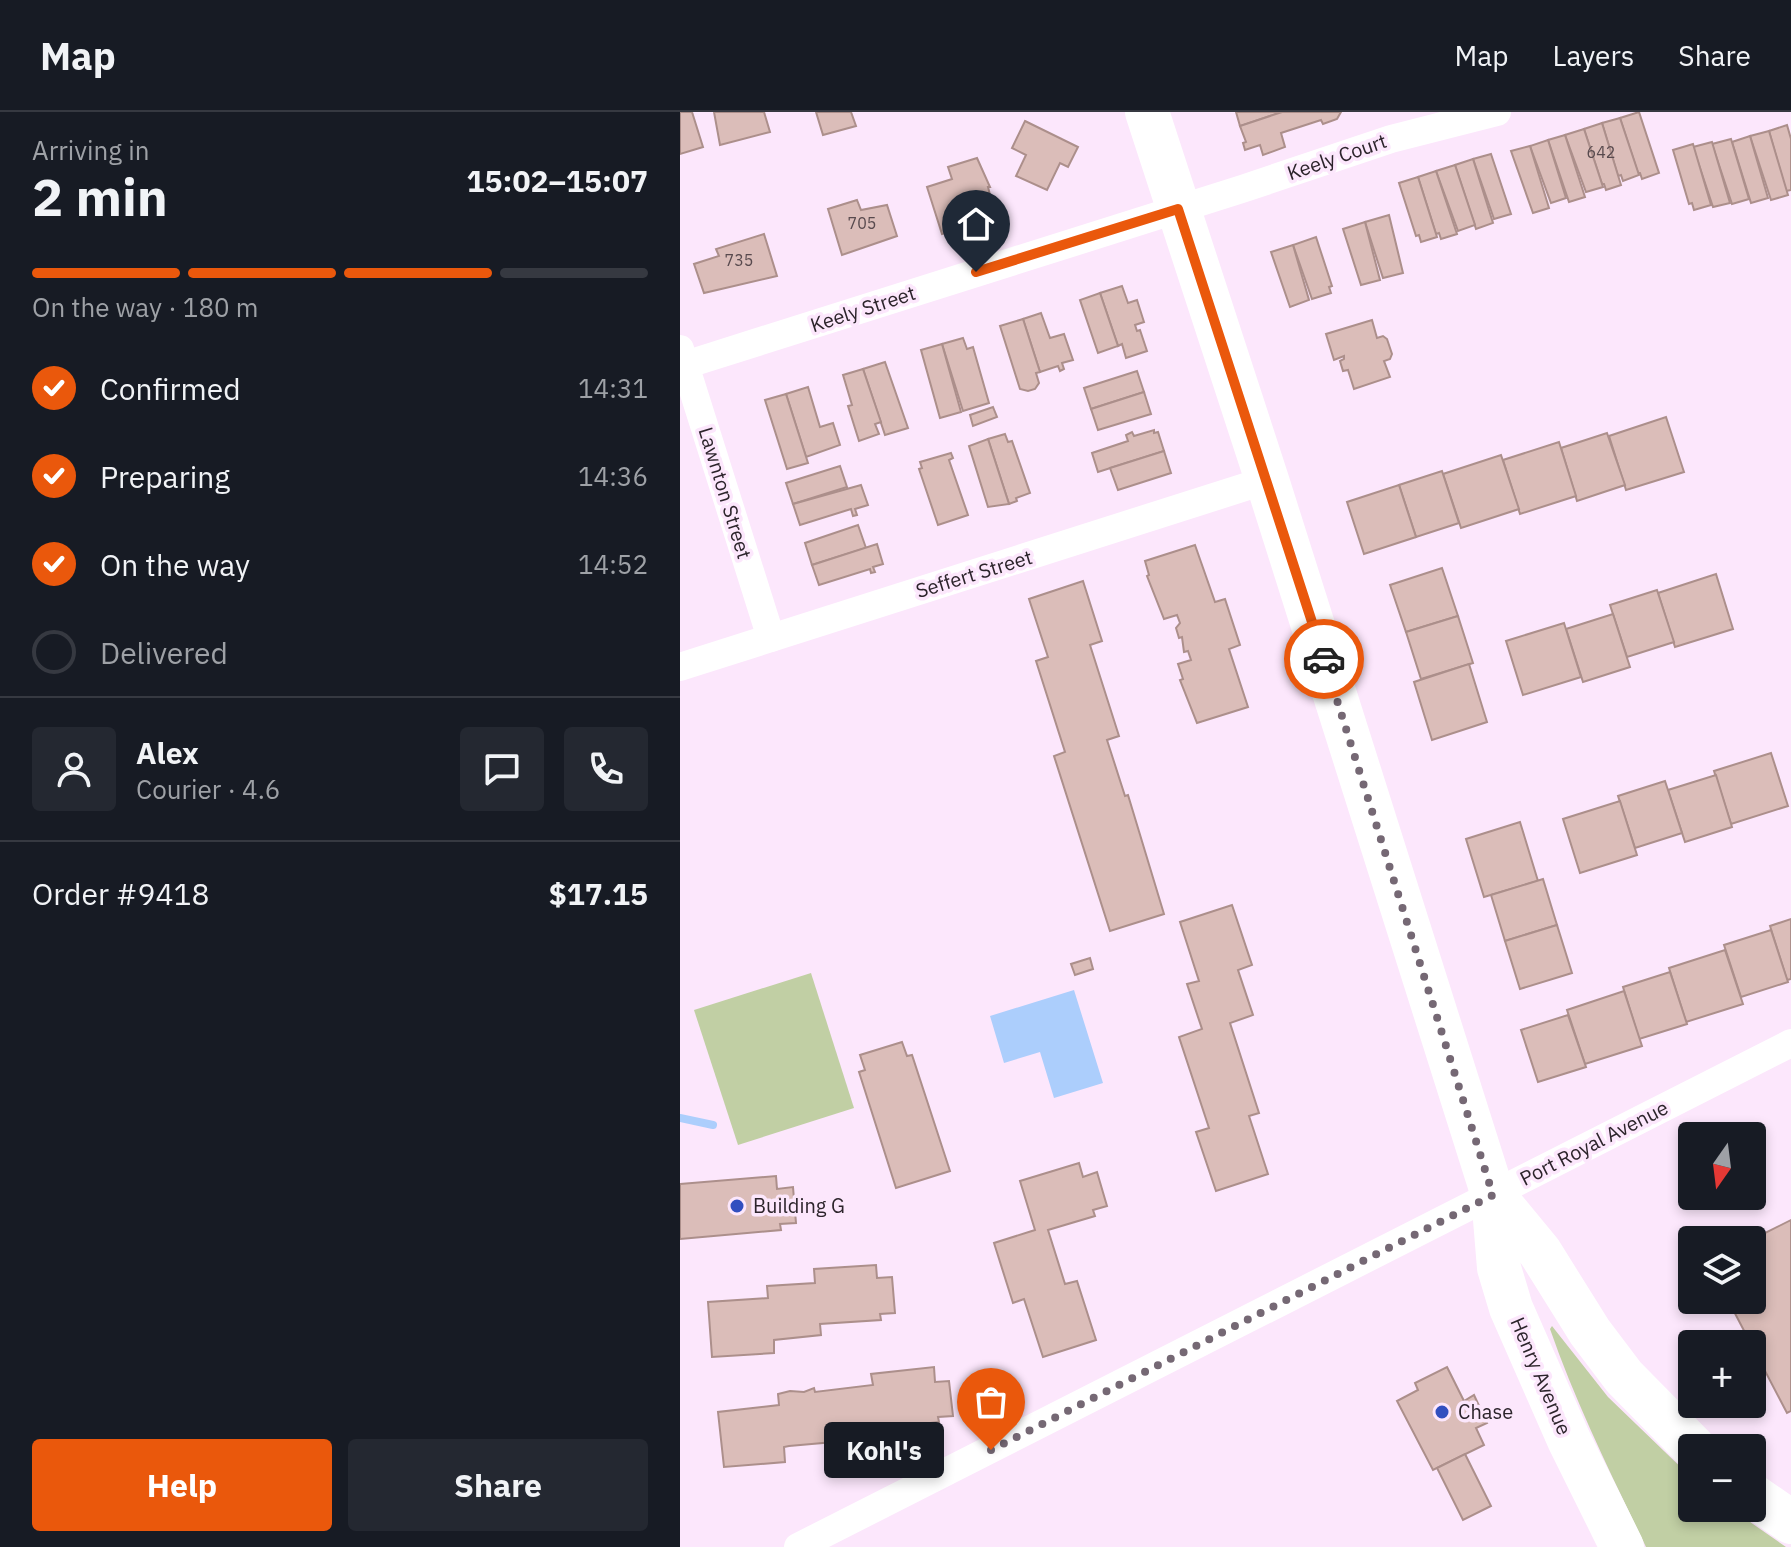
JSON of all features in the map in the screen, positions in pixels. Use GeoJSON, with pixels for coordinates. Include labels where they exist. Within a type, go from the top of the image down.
{"type":"FeatureCollection","features":[{"type":"Feature","properties":{"kind":"main road","name":"Henry Avenue"},"geometry":{"type":"LineString","coordinates":[[1147,112],[1493,1195],[1499,1268],[1511,1308],[1569,1440],[1622,1547]]}},
{"type":"Feature","properties":{"kind":"main road","name":"Henry Avenue"},"geometry":{"type":"LineString","coordinates":[[1493,1195],[1540,1252],[1590,1332],[1624,1377],[1680,1434]]}},
{"type":"Feature","properties":{"kind":"main road"},"geometry":{"type":"LineString","coordinates":[[1766,1505],[1791,1522]]}},
{"type":"Feature","properties":{"kind":"street","name":"Keely Court"},"geometry":{"type":"LineString","coordinates":[[1178,209],[1391,139],[1497,112]]}},
{"type":"Feature","properties":{"kind":"street","name":"Keely Street"},"geometry":{"type":"LineString","coordinates":[[683,357],[1178,209]]}},
{"type":"Feature","properties":{"kind":"street","name":"Lawnton Street"},"geometry":{"type":"LineString","coordinates":[[683,357],[771,638]]}},
{"type":"Feature","properties":{"kind":"street","name":"Seffert Street"},"geometry":{"type":"LineString","coordinates":[[680,667],[1267,480]]}},
{"type":"Feature","properties":{"kind":"street","name":"Port Royal Avenue"},"geometry":{"type":"LineString","coordinates":[[798,1547],[1791,1043]]}},
{"type":"Feature","properties":{"kind":"green space"},"geometry":{"type":"Polygon","coordinates":[[[811,973],[854,1108],[738,1145],[694,1010],[811,973]]]}},
{"type":"Feature","properties":{"kind":"green space"},"geometry":{"type":"Polygon","coordinates":[[[1552,1326],[1608,1397],[1678,1464],[1678,1522],[1750,1522],[1786,1547],[1646,1547],[1583,1412],[1550,1329],[1552,1326]]]}},
{"type":"Feature","properties":{"kind":"water"},"geometry":{"type":"Polygon","coordinates":[[[1074,990],[1103,1083],[1054,1098],[1040,1052],[1004,1063],[990,1016],[1074,990]]]}},
{"type":"Feature","properties":{"kind":"building"},"geometry":{"type":"Polygon","coordinates":[[[680,112],[692,112],[703,147],[680,154],[680,112]]]}},
{"type":"Feature","properties":{"kind":"building"},"geometry":{"type":"Polygon","coordinates":[[[714,112],[764,112],[770,132],[720,145],[714,112]]]}},
{"type":"Feature","properties":{"kind":"building"},"geometry":{"type":"Polygon","coordinates":[[[816,112],[851,112],[856,126],[823,135],[816,112]]]}},
{"type":"Feature","properties":{"kind":"building"},"geometry":{"type":"Polygon","coordinates":[[[1236,112],[1282,112],[1240,126],[1236,112]]]}},
{"type":"Feature","properties":{"kind":"building"},"geometry":{"type":"Polygon","coordinates":[[[1282,112],[1341,112],[1337,119],[1323,124],[1321,120],[1281,133],[1285,147],[1263,155],[1260,145],[1245,150],[1243,143],[1246,142],[1240,126],[1282,112]]]}},
{"type":"Feature","properties":{"kind":"building"},"geometry":{"type":"Polygon","coordinates":[[[1639,112],[1659,173],[1642,179],[1620,118],[1639,112]]]}},
{"type":"Feature","properties":{"kind":"building"},"geometry":{"type":"Polygon","coordinates":[[[1620,118],[1639,175],[1623,181],[1621,175],[1618,176],[1602,123],[1620,118]]]}},
{"type":"Feature","properties":{"kind":"building"},"geometry":{"type":"Polygon","coordinates":[[[1025,121],[1078,147],[1068,167],[1060,163],[1047,190],[1016,176],[1026,155],[1012,148],[1025,121]]]}},
{"type":"Feature","properties":{"kind":"building"},"geometry":{"type":"Polygon","coordinates":[[[1602,123],[1621,185],[1606,190],[1584,129],[1602,123]]]}},
{"type":"Feature","properties":{"kind":"building"},"geometry":{"type":"Polygon","coordinates":[[[1787,125],[1791,139],[1791,190],[1786,191],[1769,131],[1787,125]]]}},
{"type":"Feature","properties":{"kind":"building"},"geometry":{"type":"Polygon","coordinates":[[[1584,129],[1603,187],[1586,192],[1565,135],[1584,129]]]}},
{"type":"Feature","properties":{"kind":"building"},"geometry":{"type":"Polygon","coordinates":[[[1769,131],[1788,195],[1771,200],[1750,136],[1769,131]]]}},
{"type":"Feature","properties":{"kind":"building"},"geometry":{"type":"Polygon","coordinates":[[[1565,135],[1585,197],[1569,202],[1548,140],[1565,135]]]}},
{"type":"Feature","properties":{"kind":"building"},"geometry":{"type":"Polygon","coordinates":[[[1750,136],[1768,198],[1751,203],[1732,142],[1750,136]]]}},
{"type":"Feature","properties":{"kind":"building"},"geometry":{"type":"Polygon","coordinates":[[[1731,139],[1749,199],[1732,204],[1712,144],[1731,139]]]}},
{"type":"Feature","properties":{"kind":"building"},"geometry":{"type":"Polygon","coordinates":[[[1548,140],[1566,198],[1551,203],[1530,146],[1548,140]]]}},
{"type":"Feature","properties":{"kind":"building"},"geometry":{"type":"Polygon","coordinates":[[[1712,142],[1730,203],[1713,207],[1693,147],[1712,142]]]}},
{"type":"Feature","properties":{"kind":"building"},"geometry":{"type":"Polygon","coordinates":[[[1693,144],[1711,205],[1694,210],[1692,203],[1689,204],[1673,150],[1693,144]]]}},
{"type":"Feature","properties":{"kind":"building"},"geometry":{"type":"Polygon","coordinates":[[[1530,146],[1549,208],[1533,213],[1511,151],[1530,146]]]}},
{"type":"Feature","properties":{"kind":"building"},"geometry":{"type":"Polygon","coordinates":[[[1491,154],[1511,214],[1494,219],[1473,159],[1491,154]]]}},
{"type":"Feature","properties":{"kind":"building"},"geometry":{"type":"Polygon","coordinates":[[[977,158],[990,187],[996,218],[942,234],[927,187],[952,179],[948,167],[977,158]]]}},
{"type":"Feature","properties":{"kind":"building"},"geometry":{"type":"Polygon","coordinates":[[[1473,159],[1493,223],[1476,229],[1455,165],[1473,159]]]}},
{"type":"Feature","properties":{"kind":"building"},"geometry":{"type":"Polygon","coordinates":[[[1455,165],[1475,225],[1458,231],[1436,171],[1455,165]]]}},
{"type":"Feature","properties":{"kind":"building"},"geometry":{"type":"Polygon","coordinates":[[[1436,171],[1457,234],[1441,239],[1439,233],[1436,234],[1418,177],[1436,171]]]}},
{"type":"Feature","properties":{"kind":"building"},"geometry":{"type":"Polygon","coordinates":[[[1418,177],[1437,237],[1421,242],[1419,235],[1416,236],[1399,183],[1418,177]]]}},
{"type":"Feature","properties":{"kind":"building"},"geometry":{"type":"Polygon","coordinates":[[[857,200],[861,210],[887,205],[897,236],[842,255],[828,209],[857,200]]]}},
{"type":"Feature","properties":{"kind":"building"},"geometry":{"type":"Polygon","coordinates":[[[1389,215],[1403,273],[1383,278],[1365,222],[1389,215]]]}},
{"type":"Feature","properties":{"kind":"building"},"geometry":{"type":"Polygon","coordinates":[[[1365,222],[1380,280],[1361,285],[1343,229],[1365,222]]]}},
{"type":"Feature","properties":{"kind":"building"},"geometry":{"type":"Polygon","coordinates":[[[764,234],[777,276],[704,293],[694,264],[719,256],[716,249],[764,234]]]}},
{"type":"Feature","properties":{"kind":"building"},"geometry":{"type":"Polygon","coordinates":[[[1316,237],[1332,286],[1329,287],[1331,293],[1312,299],[1293,245],[1316,237]]]}},
{"type":"Feature","properties":{"kind":"building"},"geometry":{"type":"Polygon","coordinates":[[[1293,245],[1309,300],[1290,307],[1271,252],[1293,245]]]}},
{"type":"Feature","properties":{"kind":"building"},"geometry":{"type":"Polygon","coordinates":[[[1122,286],[1128,303],[1137,300],[1144,322],[1135,325],[1137,331],[1140,330],[1147,351],[1126,358],[1122,344],[1118,346],[1100,293],[1122,286]]]}},
{"type":"Feature","properties":{"kind":"building"},"geometry":{"type":"Polygon","coordinates":[[[1100,293],[1118,346],[1098,353],[1080,300],[1100,293]]]}},
{"type":"Feature","properties":{"kind":"building"},"geometry":{"type":"Polygon","coordinates":[[[1041,313],[1050,338],[1064,334],[1073,360],[1062,363],[1064,369],[1060,371],[1058,366],[1040,372],[1023,319],[1041,313]]]}},
{"type":"Feature","properties":{"kind":"building"},"geometry":{"type":"Polygon","coordinates":[[[1023,319],[1040,372],[1036,373],[1039,383],[1035,389],[1028,391],[1020,389],[1000,326],[1023,319]]]}},
{"type":"Feature","properties":{"kind":"building"},"geometry":{"type":"Polygon","coordinates":[[[1372,320],[1377,338],[1383,336],[1387,339],[1392,354],[1390,359],[1384,361],[1390,377],[1354,389],[1348,370],[1343,371],[1340,361],[1344,356],[1334,360],[1326,334],[1372,320]]]}},
{"type":"Feature","properties":{"kind":"building"},"geometry":{"type":"Polygon","coordinates":[[[963,338],[967,349],[973,347],[989,403],[963,411],[942,344],[963,338]]]}},
{"type":"Feature","properties":{"kind":"building"},"geometry":{"type":"Polygon","coordinates":[[[942,344],[961,412],[940,418],[921,350],[942,344]]]}},
{"type":"Feature","properties":{"kind":"building"},"geometry":{"type":"Polygon","coordinates":[[[885,362],[908,428],[885,435],[863,369],[885,362]]]}},
{"type":"Feature","properties":{"kind":"building"},"geometry":{"type":"Polygon","coordinates":[[[863,369],[881,422],[875,424],[879,434],[859,441],[848,406],[852,405],[843,375],[863,369]]]}},
{"type":"Feature","properties":{"kind":"building"},"geometry":{"type":"Polygon","coordinates":[[[1137,371],[1144,392],[1091,409],[1084,388],[1137,371]]]}},
{"type":"Feature","properties":{"kind":"building"},"geometry":{"type":"Polygon","coordinates":[[[808,387],[820,427],[833,423],[840,445],[806,457],[786,394],[808,387]]]}},
{"type":"Feature","properties":{"kind":"building"},"geometry":{"type":"Polygon","coordinates":[[[1144,392],[1151,414],[1098,430],[1091,409],[1144,392]]]}},
{"type":"Feature","properties":{"kind":"building"},"geometry":{"type":"Polygon","coordinates":[[[786,394],[808,463],[787,469],[765,400],[786,394]]]}},
{"type":"Feature","properties":{"kind":"building"},"geometry":{"type":"Polygon","coordinates":[[[993,407],[997,417],[973,426],[970,415],[993,407]]]}},
{"type":"Feature","properties":{"kind":"building"},"geometry":{"type":"Polygon","coordinates":[[[1666,417],[1684,472],[1626,490],[1609,436],[1666,417]]]}},
{"type":"Feature","properties":{"kind":"building"},"geometry":{"type":"Polygon","coordinates":[[[1154,430],[1154,433],[1158,432],[1164,451],[1098,472],[1092,453],[1128,441],[1126,435],[1132,432],[1134,436],[1154,430]]]}},
{"type":"Feature","properties":{"kind":"building"},"geometry":{"type":"Polygon","coordinates":[[[1607,433],[1625,485],[1577,501],[1561,448],[1607,433]]]}},
{"type":"Feature","properties":{"kind":"building"},"geometry":{"type":"Polygon","coordinates":[[[1005,434],[1008,442],[1012,441],[1030,493],[1009,504],[988,439],[1005,434]]]}},
{"type":"Feature","properties":{"kind":"building"},"geometry":{"type":"Polygon","coordinates":[[[988,439],[1009,504],[988,507],[969,446],[988,439]]]}},
{"type":"Feature","properties":{"kind":"building"},"geometry":{"type":"Polygon","coordinates":[[[1559,442],[1576,496],[1520,514],[1503,460],[1559,442]]]}},
{"type":"Feature","properties":{"kind":"building"},"geometry":{"type":"Polygon","coordinates":[[[1164,451],[1171,473],[1118,490],[1110,468],[1164,451]]]}},
{"type":"Feature","properties":{"kind":"building"},"geometry":{"type":"Polygon","coordinates":[[[951,453],[953,458],[949,460],[968,515],[938,525],[919,469],[922,468],[920,462],[951,453]]]}},
{"type":"Feature","properties":{"kind":"building"},"geometry":{"type":"Polygon","coordinates":[[[1501,455],[1519,509],[1461,528],[1443,474],[1501,455]]]}},
{"type":"Feature","properties":{"kind":"building"},"geometry":{"type":"Polygon","coordinates":[[[840,466],[847,487],[793,504],[786,483],[840,466]]]}},
{"type":"Feature","properties":{"kind":"building"},"geometry":{"type":"Polygon","coordinates":[[[1442,471],[1459,523],[1416,537],[1399,485],[1442,471]]]}},
{"type":"Feature","properties":{"kind":"building"},"geometry":{"type":"Polygon","coordinates":[[[861,485],[868,505],[855,509],[857,515],[853,516],[851,509],[800,525],[793,504],[861,485]]]}},
{"type":"Feature","properties":{"kind":"building"},"geometry":{"type":"Polygon","coordinates":[[[1399,485],[1416,537],[1364,554],[1347,502],[1399,485]]]}},
{"type":"Feature","properties":{"kind":"building"},"geometry":{"type":"Polygon","coordinates":[[[858,525],[866,548],[812,565],[805,543],[858,525]]]}},
{"type":"Feature","properties":{"kind":"building"},"geometry":{"type":"Polygon","coordinates":[[[877,544],[883,564],[873,567],[875,572],[871,573],[870,569],[819,585],[812,565],[877,544]]]}},
{"type":"Feature","properties":{"kind":"building"},"geometry":{"type":"Polygon","coordinates":[[[1195,545],[1215,602],[1225,599],[1240,645],[1229,649],[1248,707],[1197,723],[1180,680],[1183,679],[1178,664],[1191,660],[1188,651],[1184,652],[1182,637],[1179,638],[1176,628],[1180,623],[1177,615],[1164,619],[1147,576],[1145,561],[1195,545]]]}},
{"type":"Feature","properties":{"kind":"building"},"geometry":{"type":"Polygon","coordinates":[[[1442,568],[1458,616],[1406,632],[1390,585],[1442,568]]]}},
{"type":"Feature","properties":{"kind":"building"},"geometry":{"type":"Polygon","coordinates":[[[1716,574],[1733,629],[1675,647],[1658,593],[1716,574]]]}},
{"type":"Feature","properties":{"kind":"building"},"geometry":{"type":"Polygon","coordinates":[[[1083,581],[1102,641],[1090,645],[1119,736],[1107,740],[1125,796],[1128,795],[1164,914],[1110,931],[1054,756],[1065,752],[1036,661],[1048,657],[1029,599],[1083,581]]]}},
{"type":"Feature","properties":{"kind":"building"},"geometry":{"type":"Polygon","coordinates":[[[1657,590],[1674,642],[1627,657],[1610,605],[1657,590]]]}},
{"type":"Feature","properties":{"kind":"building"},"geometry":{"type":"Polygon","coordinates":[[[1613,614],[1630,667],[1583,682],[1566,629],[1613,614]]]}},
{"type":"Feature","properties":{"kind":"building"},"geometry":{"type":"Polygon","coordinates":[[[1458,616],[1473,663],[1421,679],[1406,632],[1458,616]]]}},
{"type":"Feature","properties":{"kind":"building"},"geometry":{"type":"Polygon","coordinates":[[[1564,623],[1581,677],[1523,695],[1506,641],[1564,623]]]}},
{"type":"Feature","properties":{"kind":"building"},"geometry":{"type":"Polygon","coordinates":[[[1469,664],[1487,722],[1432,740],[1414,682],[1469,664]]]}},
{"type":"Feature","properties":{"kind":"building"},"geometry":{"type":"Polygon","coordinates":[[[1771,753],[1788,806],[1731,824],[1714,771],[1771,753]]]}},
{"type":"Feature","properties":{"kind":"building"},"geometry":{"type":"Polygon","coordinates":[[[1716,775],[1732,827],[1685,842],[1668,790],[1716,775]]]}},
{"type":"Feature","properties":{"kind":"building"},"geometry":{"type":"Polygon","coordinates":[[[1665,781],[1682,833],[1635,848],[1618,796],[1665,781]]]}},
{"type":"Feature","properties":{"kind":"building"},"geometry":{"type":"Polygon","coordinates":[[[1620,801],[1637,855],[1580,873],[1563,819],[1620,801]]]}},
{"type":"Feature","properties":{"kind":"building"},"geometry":{"type":"Polygon","coordinates":[[[1520,822],[1538,881],[1484,897],[1466,839],[1520,822]]]}},
{"type":"Feature","properties":{"kind":"building"},"geometry":{"type":"Polygon","coordinates":[[[1543,879],[1557,925],[1505,941],[1491,895],[1543,879]]]}},
{"type":"Feature","properties":{"kind":"building"},"geometry":{"type":"Polygon","coordinates":[[[1232,905],[1252,965],[1238,970],[1253,1015],[1230,1023],[1259,1113],[1249,1116],[1268,1174],[1216,1191],[1196,1132],[1209,1128],[1179,1037],[1202,1029],[1187,984],[1199,981],[1180,922],[1232,905]]]}},
{"type":"Feature","properties":{"kind":"building"},"geometry":{"type":"Polygon","coordinates":[[[1791,919],[1791,979],[1787,980],[1770,926],[1791,919]]]}},
{"type":"Feature","properties":{"kind":"building"},"geometry":{"type":"Polygon","coordinates":[[[1557,925],[1572,973],[1520,989],[1505,941],[1557,925]]]}},
{"type":"Feature","properties":{"kind":"building"},"geometry":{"type":"Polygon","coordinates":[[[1771,930],[1788,982],[1741,997],[1724,945],[1771,930]]]}},
{"type":"Feature","properties":{"kind":"building"},"geometry":{"type":"Polygon","coordinates":[[[1725,950],[1743,1004],[1686,1022],[1669,968],[1725,950]]]}},
{"type":"Feature","properties":{"kind":"building"},"geometry":{"type":"Polygon","coordinates":[[[1090,958],[1093,969],[1075,975],[1071,964],[1090,958]]]}},
{"type":"Feature","properties":{"kind":"building"},"geometry":{"type":"Polygon","coordinates":[[[1670,972],[1687,1024],[1639,1039],[1623,987],[1670,972]]]}},
{"type":"Feature","properties":{"kind":"building"},"geometry":{"type":"Polygon","coordinates":[[[1624,991],[1642,1046],[1585,1064],[1567,1010],[1624,991]]]}},
{"type":"Feature","properties":{"kind":"building"},"geometry":{"type":"Polygon","coordinates":[[[1568,1015],[1586,1067],[1538,1082],[1521,1030],[1568,1015]]]}},
{"type":"Feature","properties":{"kind":"building"},"geometry":{"type":"Polygon","coordinates":[[[902,1042],[907,1056],[912,1055],[950,1171],[896,1188],[859,1072],[865,1070],[860,1055],[902,1042]]]}},
{"type":"Feature","properties":{"kind":"building"},"geometry":{"type":"Polygon","coordinates":[[[1079,1163],[1083,1177],[1097,1172],[1107,1206],[1093,1210],[1095,1216],[1048,1230],[1065,1284],[1077,1281],[1096,1340],[1043,1357],[1024,1299],[1013,1303],[994,1243],[1035,1230],[1020,1181],[1079,1163]]]}},
{"type":"Feature","properties":{"kind":"building","name":"Building G"},"geometry":{"type":"Polygon","coordinates":[[[776,1176],[777,1189],[793,1187],[796,1223],[780,1224],[781,1230],[680,1239],[680,1184],[776,1176]]]}},
{"type":"Feature","properties":{"kind":"building"},"geometry":{"type":"Polygon","coordinates":[[[1791,1220],[1791,1411],[1787,1413],[1766,1373],[1766,1330],[1744,1330],[1735,1314],[1766,1314],[1766,1232],[1791,1220]]]}},
{"type":"Feature","properties":{"kind":"building"},"geometry":{"type":"Polygon","coordinates":[[[876,1265],[877,1278],[892,1277],[895,1313],[880,1314],[881,1320],[820,1324],[821,1335],[774,1340],[774,1353],[712,1357],[708,1302],[768,1298],[767,1286],[815,1283],[814,1269],[876,1265]]]}},
{"type":"Feature","properties":{"kind":"building"},"geometry":{"type":"Polygon","coordinates":[[[934,1367],[935,1382],[949,1381],[953,1416],[938,1417],[939,1422],[878,1429],[879,1438],[784,1447],[785,1462],[724,1467],[718,1412],[779,1405],[778,1394],[790,1391],[804,1392],[814,1388],[815,1392],[873,1385],[871,1374],[934,1367]]]}},
{"type":"Feature","properties":{"kind":"building","name":"Chase"},"geometry":{"type":"Polygon","coordinates":[[[1447,1367],[1464,1401],[1474,1395],[1487,1423],[1476,1428],[1484,1445],[1433,1470],[1397,1401],[1418,1390],[1415,1383],[1447,1367]]]}},
{"type":"Feature","properties":{"kind":"building"},"geometry":{"type":"Polygon","coordinates":[[[1465,1454],[1491,1506],[1463,1520],[1437,1468],[1465,1454]]]}},
{"type":"Feature","properties":{"kind":"waterway"},"geometry":{"type":"LineString","coordinates":[[680,1118],[713,1125]]}},
{"type":"Feature","properties":{"kind":"way so far"},"geometry":{"type":"LineString","coordinates":[[991,1450],[1493,1195],[1324,659]]}},
{"type":"Feature","properties":{"kind":"place","name":"Building G"},"geometry":{"type":"Point","coordinates":[737,1206]}},
{"type":"Feature","properties":{"kind":"place","name":"Chase"},"geometry":{"type":"Point","coordinates":[1442,1412]}},
{"type":"Feature","properties":{"kind":"place","name":"Kohl's"},"geometry":{"type":"Point","coordinates":[991,1450]}},
{"type":"Feature","properties":{"kind":"route"},"geometry":{"type":"LineString","coordinates":[[976,272],[1178,209],[1324,659]]}}]}
